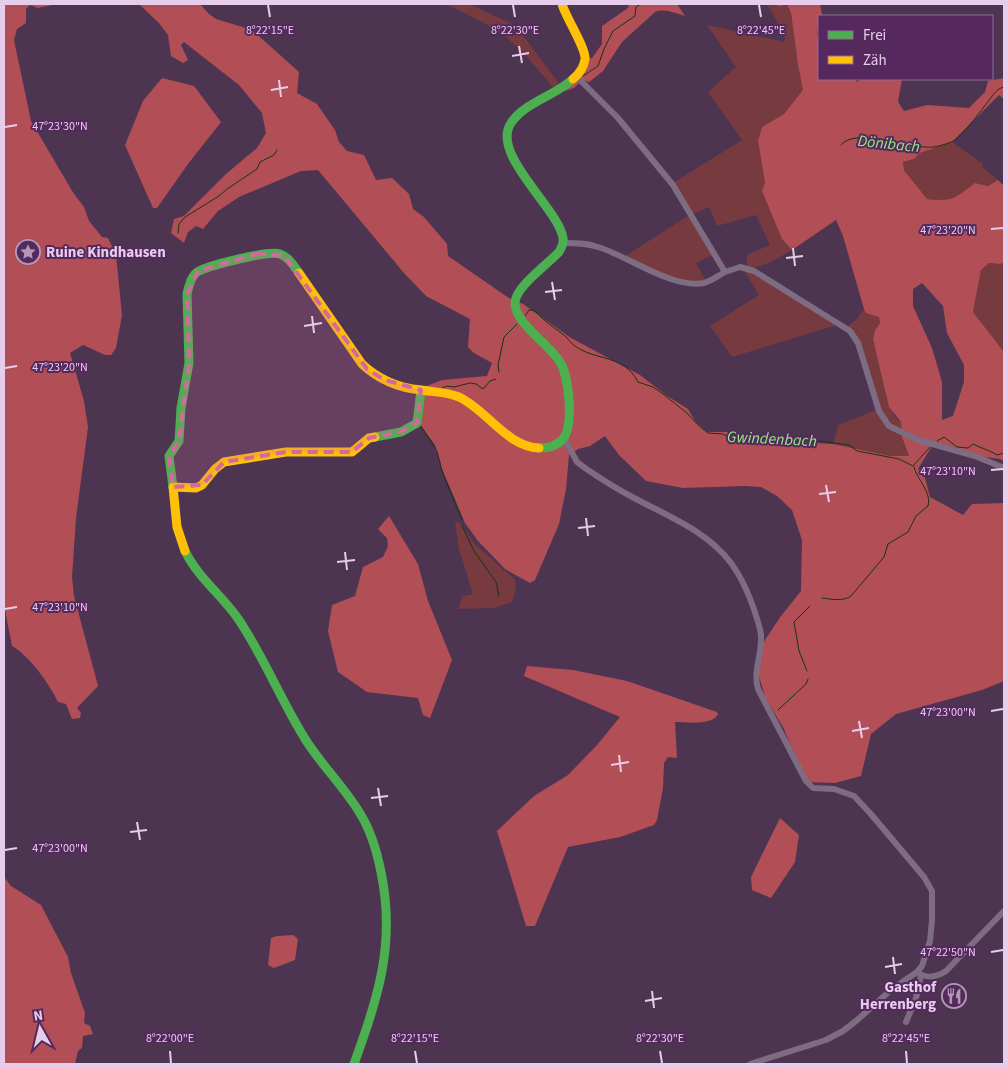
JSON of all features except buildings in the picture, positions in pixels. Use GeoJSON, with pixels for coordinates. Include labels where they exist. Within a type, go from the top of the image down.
{"type":"FeatureCollection","features":[{"type":"Feature","properties":{"kind":"street"},"geometry":{"type":"LineString","coordinates":[[354,1064],[374,1006],[387,949],[387,906],[376,853],[363,818],[333,775],[312,751],[234,610],[191,563],[180,535],[174,512],[169,456],[179,441],[181,408],[189,363],[186,294],[190,283],[198,271],[256,254],[273,252],[284,255],[294,265],[332,322],[367,369],[385,380],[420,390],[444,392],[460,398],[476,408],[526,448],[550,447],[559,443],[567,432],[568,383],[566,373],[558,359],[520,318],[514,302],[518,292],[556,256],[563,243],[562,236],[558,225],[515,159],[506,133],[508,125],[517,115],[562,88],[578,74],[584,64],[583,50],[568,23],[562,4]]}},
{"type":"Feature","properties":{"kind":"street"},"geometry":{"type":"LineString","coordinates":[[578,74],[585,86],[634,135],[673,185],[725,272]]}},
{"type":"Feature","properties":{"kind":"street"},"geometry":{"type":"LineString","coordinates":[[563,243],[596,246],[649,270],[685,282],[706,282],[740,266],[750,269],[850,331],[858,343],[880,413],[891,428],[918,440],[975,456],[1004,468]]}},
{"type":"Feature","properties":{"kind":"street"},"geometry":{"type":"LineString","coordinates":[[173,487],[196,488],[202,485],[215,469],[224,462],[286,452],[352,452],[369,438],[401,432],[417,423],[420,390]]}},
{"type":"Feature","properties":{"kind":"street"},"geometry":{"type":"LineString","coordinates":[[564,438],[578,462],[584,468],[700,534],[716,546],[735,568],[754,609],[761,636],[762,646],[756,674],[758,689],[806,781],[813,788],[834,789],[854,796],[929,885],[932,891],[930,941],[919,973],[916,998],[906,1022]]}},
{"type":"Feature","properties":{"kind":"street"},"geometry":{"type":"LineString","coordinates":[[750,1064],[808,1046],[835,1035],[856,1022],[892,989],[919,973],[938,976],[946,971],[1004,911]]}},
{"type":"Feature","properties":{"kind":"highlighted area"},"geometry":{"type":"Polygon","coordinates":[[[256,254],[284,255],[367,369],[385,380],[421,390],[417,423],[401,432],[369,438],[352,452],[286,452],[224,462],[202,485],[173,487],[169,456],[179,441],[189,363],[187,294],[198,271],[256,254]]]}},
{"type":"Feature","properties":{"kind":"shaded area"},"geometry":{"type":"Polygon","coordinates":[[[4,4],[57,4],[38,8],[30,5],[26,9],[26,23],[17,29],[14,40],[31,121],[74,194],[84,207],[89,221],[102,237],[108,238],[116,255],[122,315],[116,348],[111,355],[105,355],[83,345],[70,353],[84,401],[88,427],[76,518],[72,577],[74,596],[98,686],[77,708],[81,713],[80,718],[72,719],[66,704],[58,702],[38,671],[19,650],[12,646],[4,605],[4,4]]]}},
{"type":"Feature","properties":{"kind":"shaded area"},"geometry":{"type":"Polygon","coordinates":[[[139,4],[200,4],[216,19],[252,30],[299,72],[297,93],[317,104],[335,130],[339,142],[347,151],[364,155],[376,180],[392,178],[409,194],[413,209],[424,217],[447,244],[448,256],[512,300],[523,304],[571,338],[640,375],[667,396],[688,409],[695,421],[707,432],[728,432],[781,441],[833,444],[890,456],[909,456],[902,437],[901,422],[889,407],[873,339],[875,330],[880,323],[879,317],[866,313],[864,309],[843,236],[836,220],[792,250],[782,239],[762,191],[765,183],[758,141],[762,127],[784,114],[803,90],[791,13],[787,4],[820,4],[822,15],[818,15],[818,80],[855,80],[857,82],[860,80],[902,80],[898,102],[904,111],[927,105],[969,108],[985,92],[988,81],[1004,78],[1004,99],[999,95],[952,142],[920,153],[914,159],[903,162],[904,170],[927,199],[943,200],[953,198],[975,183],[988,186],[998,180],[1004,186],[1004,262],[1000,264],[989,263],[981,270],[973,312],[1004,352],[1004,461],[932,446],[918,469],[924,474],[930,497],[963,515],[972,504],[1004,503],[1004,681],[982,690],[896,714],[871,734],[861,776],[835,783],[805,782],[784,729],[765,697],[759,676],[758,661],[765,640],[801,591],[802,540],[792,510],[777,496],[761,487],[683,488],[646,481],[619,455],[605,436],[590,446],[578,449],[569,455],[566,489],[559,524],[535,580],[530,583],[505,569],[478,541],[465,523],[442,469],[435,445],[419,423],[424,387],[442,380],[487,376],[492,363],[474,353],[468,347],[470,319],[426,296],[404,273],[318,170],[301,171],[239,197],[218,211],[203,229],[196,226],[188,232],[184,243],[171,233],[174,219],[184,216],[226,174],[257,148],[266,133],[262,113],[239,85],[184,42],[181,45],[188,60],[183,63],[171,56],[168,35],[159,23],[139,4]],[[922,283],[913,289],[913,306],[932,348],[942,382],[942,420],[953,416],[964,382],[964,365],[947,333],[943,306],[922,283]]]}},
{"type":"Feature","properties":{"kind":"shaded area"},"geometry":{"type":"Polygon","coordinates":[[[446,4],[470,4],[512,24],[522,34],[561,86],[555,90],[526,56],[500,33],[446,4]]]}},
{"type":"Feature","properties":{"kind":"shaded area"},"geometry":{"type":"Polygon","coordinates":[[[629,4],[677,4],[685,16],[666,11],[655,12],[622,42],[603,71],[589,82],[583,80],[574,88],[565,91],[562,89],[587,59],[592,58],[602,44],[602,26],[628,8],[629,4]]]}},
{"type":"Feature","properties":{"kind":"shaded area"},"geometry":{"type":"Polygon","coordinates":[[[767,4],[787,4],[791,13],[798,65],[804,90],[784,114],[762,127],[758,141],[765,183],[762,191],[782,239],[792,250],[771,262],[754,268],[837,325],[732,357],[710,326],[759,295],[743,268],[747,266],[747,255],[770,245],[756,215],[717,226],[709,207],[693,214],[717,253],[696,263],[706,282],[684,283],[621,259],[689,215],[670,185],[742,140],[708,92],[736,67],[707,25],[785,42],[784,34],[767,4]]]}},
{"type":"Feature","properties":{"kind":"shaded area"},"geometry":{"type":"Polygon","coordinates":[[[162,78],[194,86],[221,122],[157,208],[153,208],[125,145],[143,101],[162,78]]]}},
{"type":"Feature","properties":{"kind":"shaded area"},"geometry":{"type":"Polygon","coordinates":[[[952,142],[983,164],[982,167],[998,180],[988,186],[975,183],[953,198],[942,200],[926,199],[904,169],[903,162],[914,159],[920,153],[952,142]]]}},
{"type":"Feature","properties":{"kind":"shaded area"},"geometry":{"type":"Polygon","coordinates":[[[1004,262],[1004,352],[973,312],[981,270],[989,263],[1000,264],[1004,262]]]}},
{"type":"Feature","properties":{"kind":"shaded area"},"geometry":{"type":"Polygon","coordinates":[[[864,309],[867,313],[879,316],[880,323],[875,330],[873,339],[894,416],[901,422],[902,437],[909,456],[890,456],[833,444],[838,425],[876,410],[856,345],[844,329],[857,319],[864,309]]]}},
{"type":"Feature","properties":{"kind":"shaded area"},"geometry":{"type":"Polygon","coordinates":[[[389,516],[418,564],[428,601],[452,660],[430,718],[423,715],[418,698],[367,692],[338,672],[328,631],[332,605],[355,596],[363,567],[383,557],[388,546],[387,538],[378,529],[389,516]]]}},
{"type":"Feature","properties":{"kind":"shaded area"},"geometry":{"type":"Polygon","coordinates":[[[455,522],[459,522],[475,544],[515,580],[516,589],[512,602],[493,608],[458,609],[463,596],[473,594],[459,549],[455,522]]]}},
{"type":"Feature","properties":{"kind":"shaded area"},"geometry":{"type":"Polygon","coordinates":[[[527,666],[573,670],[627,681],[717,712],[718,714],[715,718],[705,722],[675,722],[677,758],[668,757],[664,763],[663,788],[657,820],[654,825],[620,837],[568,847],[535,926],[526,926],[497,831],[534,796],[568,775],[597,745],[620,717],[524,676],[527,666]]]}},
{"type":"Feature","properties":{"kind":"shaded area"},"geometry":{"type":"Polygon","coordinates":[[[780,818],[799,835],[795,862],[771,898],[752,890],[751,877],[780,818]]]}},
{"type":"Feature","properties":{"kind":"shaded area"},"geometry":{"type":"Polygon","coordinates":[[[4,877],[11,886],[41,905],[68,957],[71,973],[85,1013],[84,1023],[90,1026],[93,1034],[83,1036],[82,1048],[78,1051],[75,1064],[4,1064],[4,877]]]}},
{"type":"Feature","properties":{"kind":"shaded area"},"geometry":{"type":"Polygon","coordinates":[[[293,935],[298,939],[295,960],[274,968],[268,965],[271,938],[293,935]]]}},
{"type":"Feature","properties":{"kind":"waterway"},"geometry":{"type":"LineString","coordinates":[[583,76],[598,66],[613,31],[635,16],[636,7],[641,4]]}},
{"type":"Feature","properties":{"kind":"waterway","name":"Dönibach"},"geometry":{"type":"LineString","coordinates":[[841,145],[848,140],[858,138],[871,138],[925,147],[934,147],[948,143],[959,137],[996,92],[1004,87]]}},
{"type":"Feature","properties":{"kind":"waterway"},"geometry":{"type":"LineString","coordinates":[[178,233],[179,224],[185,217],[257,169],[260,162],[274,155],[277,150]]}},
{"type":"Feature","properties":{"kind":"waterway","name":"Gwindenbach"},"geometry":{"type":"LineString","coordinates":[[525,316],[529,310],[534,310],[575,346],[583,351],[617,362],[625,367],[638,382],[653,387],[663,394],[708,433],[723,434],[728,437],[757,435],[765,436],[772,441],[782,439],[812,440],[849,445],[857,451],[899,459],[913,466],[931,446]]}},
{"type":"Feature","properties":{"kind":"waterway","name":"Gwindenbach"},"geometry":{"type":"LineString","coordinates":[[499,372],[498,365],[504,337],[517,324]]}},
{"type":"Feature","properties":{"kind":"waterway"},"geometry":{"type":"LineString","coordinates":[[442,388],[470,383],[476,384],[483,389],[490,381],[496,379]]}},
{"type":"Feature","properties":{"kind":"waterway"},"geometry":{"type":"LineString","coordinates":[[420,425],[436,449]]}},
{"type":"Feature","properties":{"kind":"waterway","name":"Gwindenbach"},"geometry":{"type":"LineString","coordinates":[[937,441],[944,437],[957,447],[968,448],[973,444],[997,455],[1004,453]]}},
{"type":"Feature","properties":{"kind":"waterway"},"geometry":{"type":"LineString","coordinates":[[437,451],[442,471],[462,520]]}},
{"type":"Feature","properties":{"kind":"waterway"},"geometry":{"type":"LineString","coordinates":[[822,598],[841,600],[851,596],[884,557],[888,544],[908,532],[916,516],[928,506],[928,496],[914,467]]}},
{"type":"Feature","properties":{"kind":"waterway"},"geometry":{"type":"LineString","coordinates":[[462,526],[474,551],[496,582],[499,596]]}},
{"type":"Feature","properties":{"kind":"waterway"},"geometry":{"type":"LineString","coordinates":[[807,671],[799,651],[794,622],[810,606]]}},
{"type":"Feature","properties":{"kind":"waterway"},"geometry":{"type":"LineString","coordinates":[[778,710],[806,684],[808,679]]}},
{"type":"Feature","properties":{"kind":"traffic: fast"},"geometry":{"type":"LineString","coordinates":[[539,448],[555,445],[563,439],[566,433],[569,413],[568,389],[560,362],[526,326],[516,310],[515,303],[516,297],[526,283],[559,252],[563,245],[563,240],[559,226],[517,165],[510,150],[507,136],[511,123],[517,116],[532,104],[558,90],[573,79]]}},
{"type":"Feature","properties":{"kind":"traffic: fast"},"geometry":{"type":"LineString","coordinates":[[173,487],[169,456],[179,441],[181,408],[189,363],[187,294],[192,278],[199,271],[215,265],[274,253],[286,257],[299,273]]}},
{"type":"Feature","properties":{"kind":"traffic: fast"},"geometry":{"type":"LineString","coordinates":[[375,437],[401,432],[417,423],[421,390]]}},
{"type":"Feature","properties":{"kind":"traffic: fast"},"geometry":{"type":"LineString","coordinates":[[185,551],[197,570],[239,620],[307,742],[355,805],[374,843],[385,898],[385,947],[377,993],[354,1064]]}},
{"type":"Feature","properties":{"kind":"traffic: slow"},"geometry":{"type":"LineString","coordinates":[[562,4],[579,40],[585,59],[582,68],[573,79]]}},
{"type":"Feature","properties":{"kind":"traffic: slow"},"geometry":{"type":"LineString","coordinates":[[299,273],[362,364],[368,369],[397,385],[459,397],[479,410],[507,435],[528,446],[539,448]]}},
{"type":"Feature","properties":{"kind":"traffic: slow"},"geometry":{"type":"LineString","coordinates":[[185,551],[177,527],[173,487],[196,488],[202,485],[215,469],[224,462],[286,452],[352,452],[369,438],[375,437]]}},
{"type":"Feature","properties":{"kind":"place","name":"Ruine Kindhausen"},"geometry":{"type":"Point","coordinates":[28,252]}},
{"type":"Feature","properties":{"kind":"place","name":"Gasthof Herrenberg"},"geometry":{"type":"Point","coordinates":[954,996]}}]}
